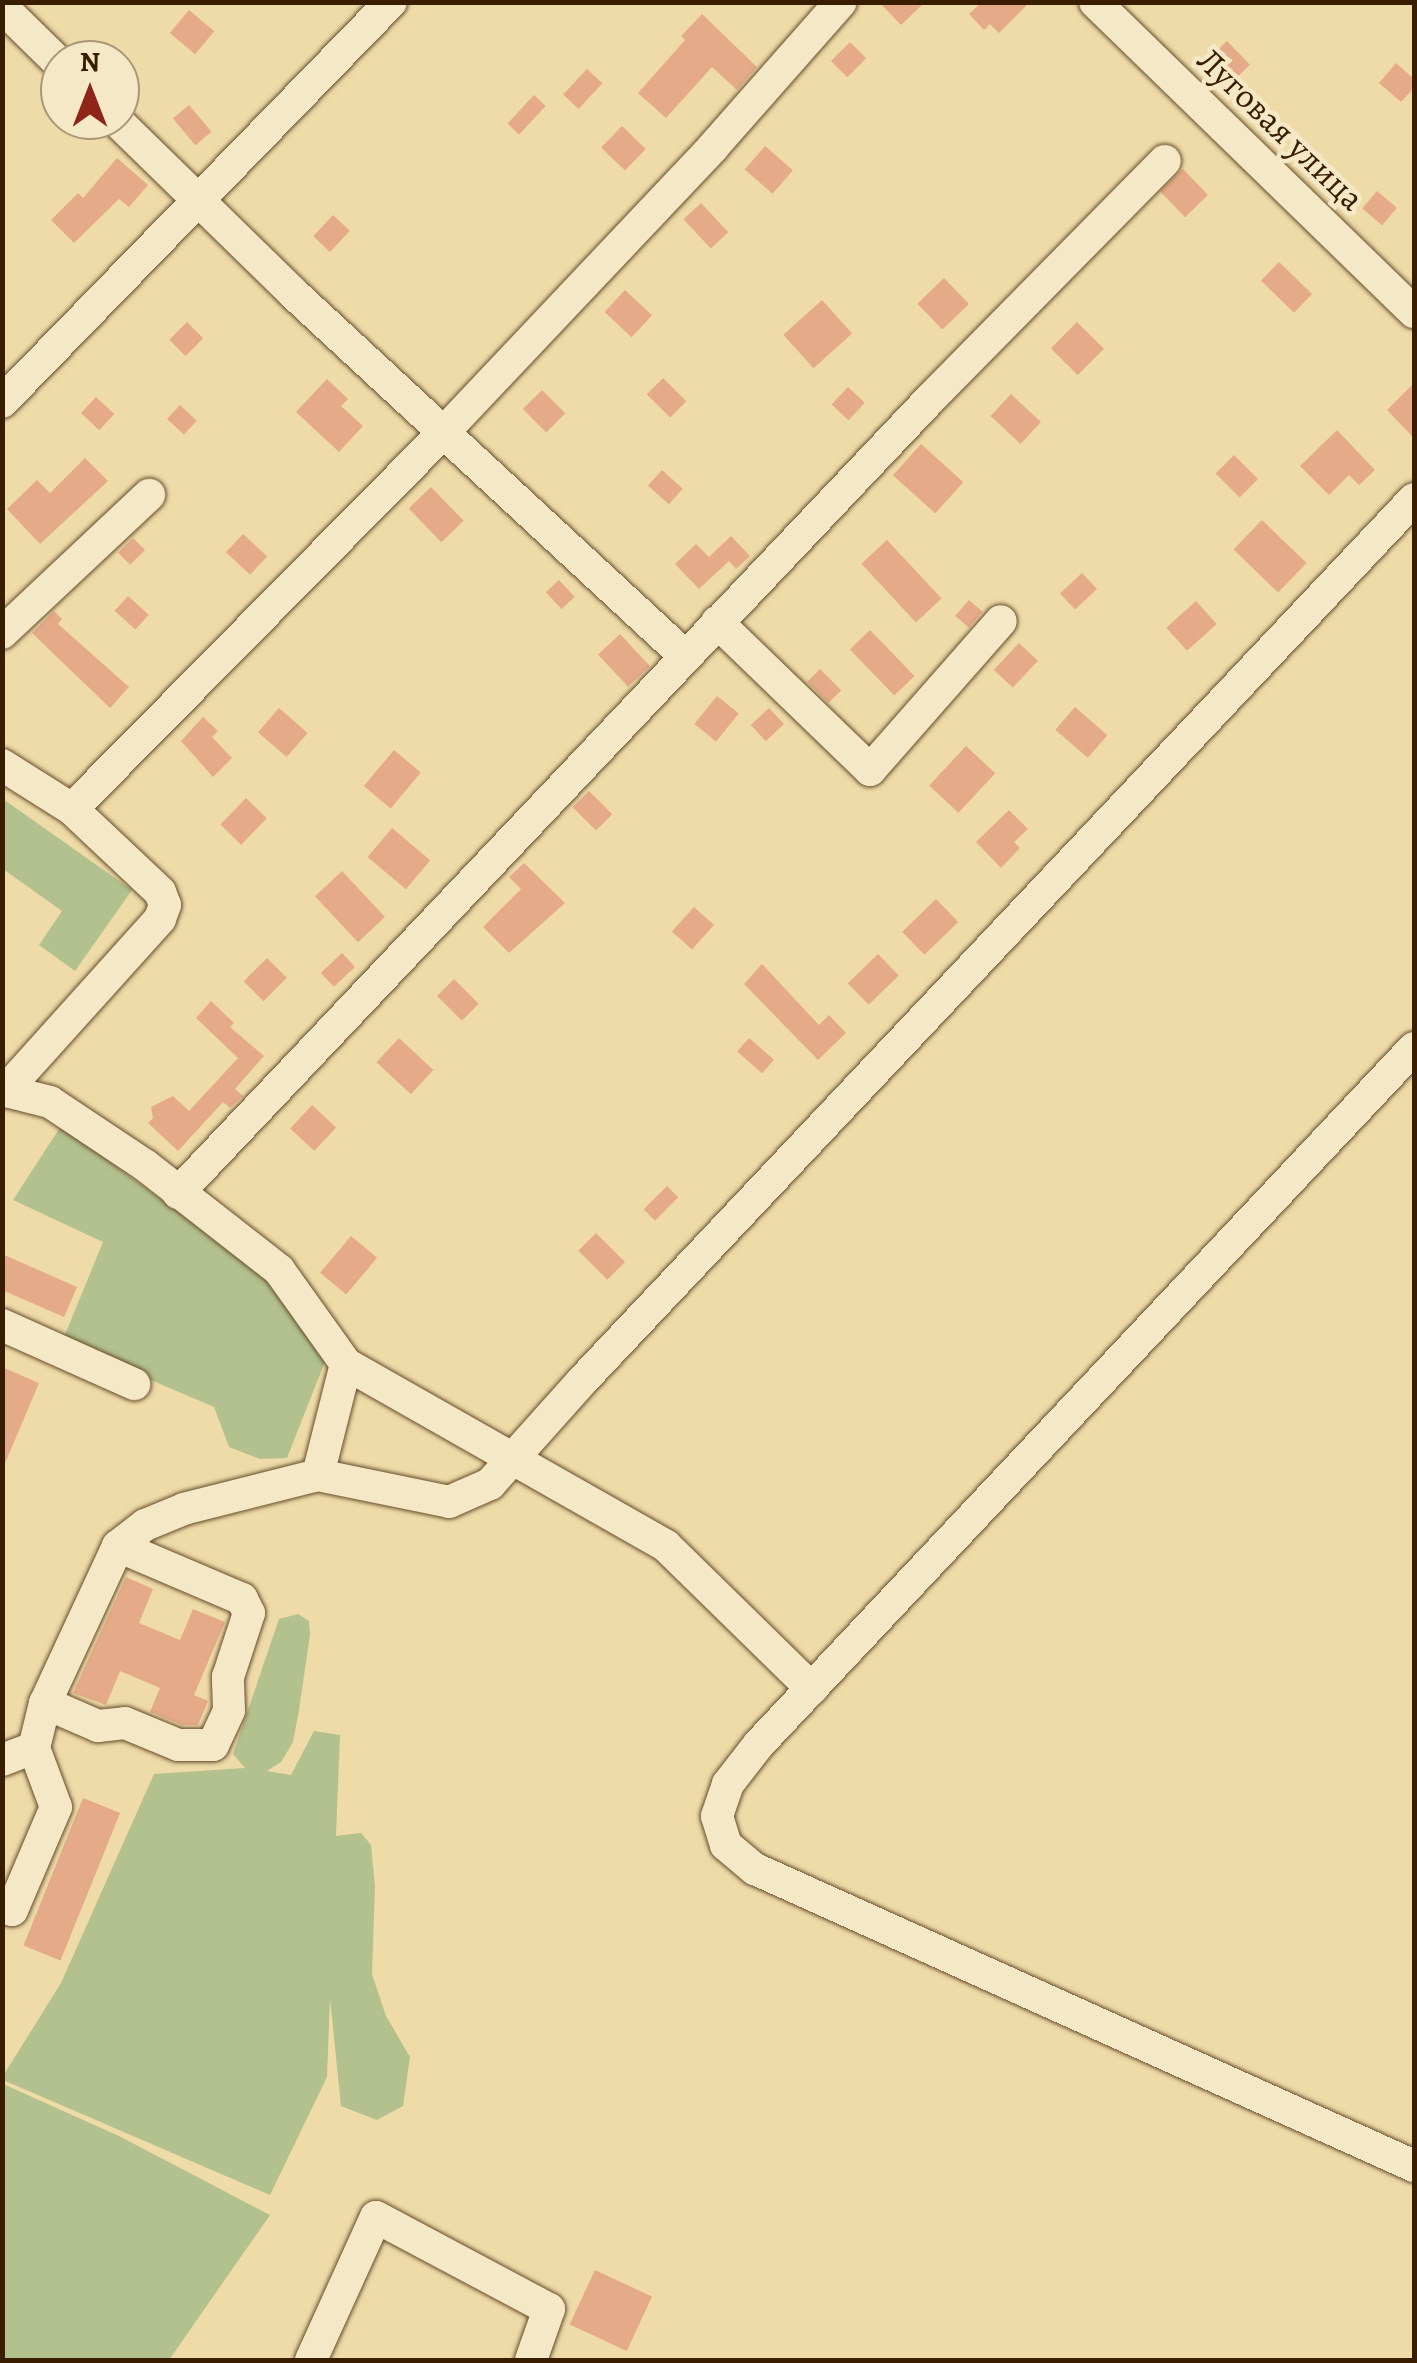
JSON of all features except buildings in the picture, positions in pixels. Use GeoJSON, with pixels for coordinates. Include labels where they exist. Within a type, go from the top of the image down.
{"type":"FeatureCollection","features":[{"type":"Feature","properties":{"kind":"street"},"geometry":{"type":"LineString","coordinates":[[2,402],[391,2]]}},
{"type":"Feature","properties":{"kind":"street"},"geometry":{"type":"LineString","coordinates":[[72,808],[443,432],[713,147],[841,2]]}},
{"type":"Feature","properties":{"kind":"street","name":"Луговая улица"},"geometry":{"type":"LineString","coordinates":[[1095,2],[1414,312]]}},
{"type":"Feature","properties":{"kind":"street"},"geometry":{"type":"LineString","coordinates":[[2,6],[40,44]]}},
{"type":"Feature","properties":{"kind":"street"},"geometry":{"type":"LineString","coordinates":[[136,140],[685,656]]}},
{"type":"Feature","properties":{"kind":"street"},"geometry":{"type":"LineString","coordinates":[[178,1193],[717,622],[1164,161]]}},
{"type":"Feature","properties":{"kind":"street"},"geometry":{"type":"LineString","coordinates":[[2,632],[148,495]]}},
{"type":"Feature","properties":{"kind":"street"},"geometry":{"type":"LineString","coordinates":[[2,1906],[12,1910],[56,1807],[34,1748],[45,1702],[118,1546],[145,1525],[184,1509],[318,1476],[449,1502],[490,1484],[583,1380],[1414,499]]}},
{"type":"Feature","properties":{"kind":"street"},"geometry":{"type":"LineString","coordinates":[[717,622],[870,770],[1001,621]]}},
{"type":"Feature","properties":{"kind":"street"},"geometry":{"type":"LineString","coordinates":[[2,765],[72,808],[160,892],[165,905],[160,919],[4,1090],[50,1102],[146,1166],[279,1270],[346,1364],[666,1546],[812,1689]]}},
{"type":"Feature","properties":{"kind":"street"},"geometry":{"type":"LineString","coordinates":[[1414,1048],[812,1689],[728,1784],[718,1816],[726,1845],[755,1869],[1414,2166]]}},
{"type":"Feature","properties":{"kind":"street"},"geometry":{"type":"LineString","coordinates":[[2,1326],[134,1384]]}},
{"type":"Feature","properties":{"kind":"street"},"geometry":{"type":"LineString","coordinates":[[318,1476],[346,1364]]}},
{"type":"Feature","properties":{"kind":"street"},"geometry":{"type":"LineString","coordinates":[[45,1702],[98,1726],[125,1724],[178,1746],[213,1746],[229,1710],[228,1676],[250,1613],[242,1600],[118,1546]]}},
{"type":"Feature","properties":{"kind":"street"},"geometry":{"type":"LineString","coordinates":[[2,1760],[34,1748]]}},
{"type":"Feature","properties":{"kind":"street"},"geometry":{"type":"LineString","coordinates":[[311,2360],[376,2217],[548,2310],[531,2360]]}},
{"type":"Feature","properties":{"kind":"green space"},"geometry":{"type":"Polygon","coordinates":[[[3,799],[132,890],[75,971],[39,945],[62,911],[3,869],[3,799]]]}},
{"type":"Feature","properties":{"kind":"green space"},"geometry":{"type":"Polygon","coordinates":[[[61,1126],[260,1272],[326,1359],[287,1458],[260,1459],[229,1447],[214,1407],[62,1342],[103,1242],[13,1200],[61,1126]]]}},
{"type":"Feature","properties":{"kind":"green space"},"geometry":{"type":"Polygon","coordinates":[[[298,1614],[309,1621],[310,1635],[293,1742],[281,1762],[267,1771],[291,1775],[314,1731],[340,1735],[336,1836],[361,1833],[371,1845],[375,1886],[372,1974],[386,2016],[410,2057],[403,2106],[377,2120],[341,2106],[330,1998],[327,2077],[270,2195],[3,2080],[3,2076],[61,1983],[154,1774],[245,1768],[233,1754],[279,1619],[298,1614]]]}},
{"type":"Feature","properties":{"kind":"green space"},"geometry":{"type":"Polygon","coordinates":[[[3,2084],[119,2136],[270,2215],[169,2360],[3,2360],[3,2084]]]}}]}
